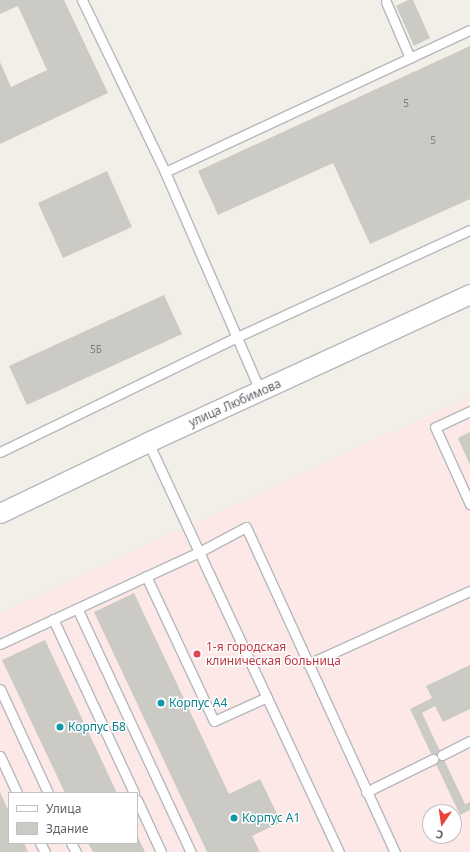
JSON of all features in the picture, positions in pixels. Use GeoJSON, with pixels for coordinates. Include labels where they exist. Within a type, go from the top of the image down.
{"type":"FeatureCollection","features":[{"type":"Feature","properties":{"kind":"street","name":"улица Любимова"},"geometry":{"type":"LineString","coordinates":[[1,511],[470,294]]}},
{"type":"Feature","properties":{"kind":"lane"},"geometry":{"type":"LineString","coordinates":[[82,0],[165,172],[260,391]]}},
{"type":"Feature","properties":{"kind":"lane"},"geometry":{"type":"LineString","coordinates":[[386,2],[410,58]]}},
{"type":"Feature","properties":{"kind":"lane"},"geometry":{"type":"LineString","coordinates":[[165,172],[470,30]]}},
{"type":"Feature","properties":{"kind":"lane"},"geometry":{"type":"LineString","coordinates":[[0,452],[237,337],[470,230]]}},
{"type":"Feature","properties":{"kind":"lane"},"geometry":{"type":"LineString","coordinates":[[470,411],[435,427],[470,504]]}},
{"type":"Feature","properties":{"kind":"lane"},"geometry":{"type":"LineString","coordinates":[[148,442],[339,852]]}},
{"type":"Feature","properties":{"kind":"lane"},"geometry":{"type":"LineString","coordinates":[[0,644],[199,552],[246,527],[366,792],[395,852]]}},
{"type":"Feature","properties":{"kind":"lane"},"geometry":{"type":"LineString","coordinates":[[146,576],[214,721],[266,697]]}},
{"type":"Feature","properties":{"kind":"lane"},"geometry":{"type":"LineString","coordinates":[[308,664],[470,591]]}},
{"type":"Feature","properties":{"kind":"lane"},"geometry":{"type":"LineString","coordinates":[[78,608],[191,852]]}},
{"type":"Feature","properties":{"kind":"lane"},"geometry":{"type":"LineString","coordinates":[[53,619],[134,792]]}},
{"type":"Feature","properties":{"kind":"lane"},"geometry":{"type":"LineString","coordinates":[[0,689],[48,792]]}},
{"type":"Feature","properties":{"kind":"lane"},"geometry":{"type":"LineString","coordinates":[[442,755],[470,741]]}},
{"type":"Feature","properties":{"kind":"lane"},"geometry":{"type":"LineString","coordinates":[[0,756],[17,792]]}},
{"type":"Feature","properties":{"kind":"lane"},"geometry":{"type":"LineString","coordinates":[[366,792],[433,759]]}},
{"type":"Feature","properties":{"kind":"lane"},"geometry":{"type":"LineString","coordinates":[[138,802],[161,852]]}},
{"type":"Feature","properties":{"kind":"shaded area","name":"1-я городская клиническая больница"},"geometry":{"type":"Polygon","coordinates":[[[470,396],[470,852],[0,852],[0,613],[470,396]]]}},
{"type":"Feature","properties":{"kind":"building"},"geometry":{"type":"Polygon","coordinates":[[[0,0],[64,0],[108,93],[0,144],[0,62],[11,87],[47,70],[18,6],[0,14],[0,0]]]}},
{"type":"Feature","properties":{"kind":"building"},"geometry":{"type":"Polygon","coordinates":[[[408,0],[413,0],[430,38],[414,46],[396,6],[408,0]]]}},
{"type":"Feature","properties":{"kind":"building"},"geometry":{"type":"Polygon","coordinates":[[[470,46],[470,199],[370,244],[333,163],[218,215],[198,171],[470,46]]]}},
{"type":"Feature","properties":{"kind":"building"},"geometry":{"type":"Polygon","coordinates":[[[107,171],[132,227],[63,258],[38,203],[107,171]]]}},
{"type":"Feature","properties":{"kind":"building"},"geometry":{"type":"Polygon","coordinates":[[[164,295],[182,334],[27,405],[9,366],[164,295]]]}},
{"type":"Feature","properties":{"kind":"building"},"geometry":{"type":"Polygon","coordinates":[[[470,432],[470,465],[458,438],[470,432]]]}},
{"type":"Feature","properties":{"kind":"building","name":"Корпус А4"},"geometry":{"type":"Polygon","coordinates":[[[134,593],[229,794],[260,779],[281,822],[252,836],[260,852],[207,852],[94,612],[134,593]]]}},
{"type":"Feature","properties":{"kind":"building","name":"Корпус Б8"},"geometry":{"type":"Polygon","coordinates":[[[45,640],[117,792],[65,792],[2,660],[45,640]]]}},
{"type":"Feature","properties":{"kind":"building"},"geometry":{"type":"Polygon","coordinates":[[[470,665],[470,709],[443,722],[435,706],[422,713],[465,804],[470,802],[470,810],[462,814],[462,804],[455,804],[410,709],[432,698],[426,686],[470,665]]]}},
{"type":"Feature","properties":{"kind":"building"},"geometry":{"type":"Polygon","coordinates":[[[0,792],[8,810],[8,844],[24,844],[28,852],[0,852],[0,792]]]}},
{"type":"Feature","properties":{"kind":"building"},"geometry":{"type":"Polygon","coordinates":[[[138,837],[145,852],[93,852],[89,844],[138,844],[138,837]]]}},
{"type":"Feature","properties":{"kind":"place","name":"1-я городская клиническая больница"},"geometry":{"type":"Point","coordinates":[197,654]}},
{"type":"Feature","properties":{"kind":"place","name":"Корпус А4"},"geometry":{"type":"Point","coordinates":[161,703]}},
{"type":"Feature","properties":{"kind":"place","name":"Корпус Б8"},"geometry":{"type":"Point","coordinates":[60,727]}},
{"type":"Feature","properties":{"kind":"place","name":"Корпус А1"},"geometry":{"type":"Point","coordinates":[234,818]}}]}
